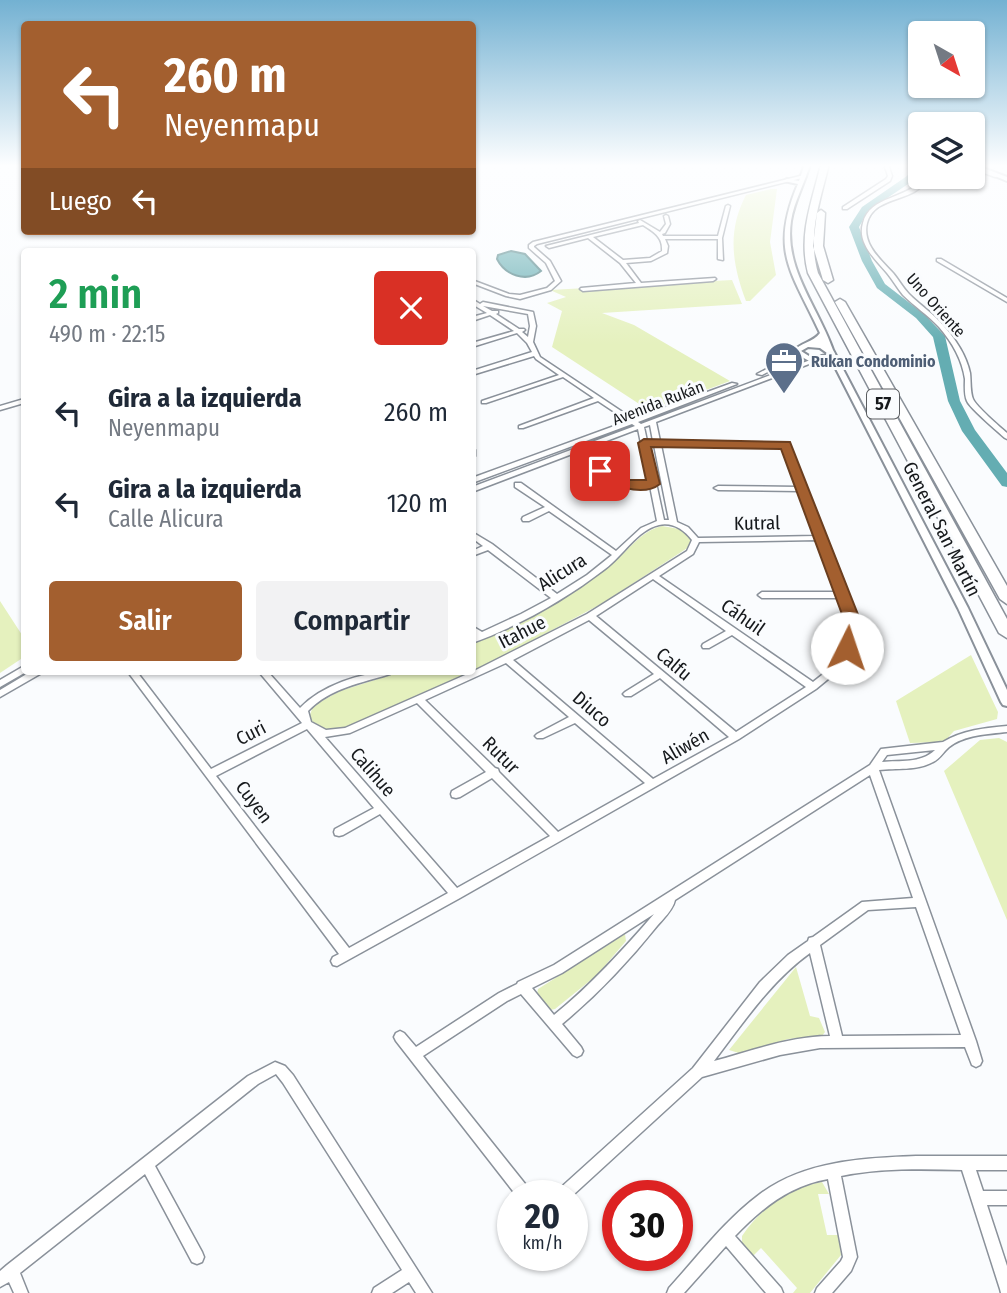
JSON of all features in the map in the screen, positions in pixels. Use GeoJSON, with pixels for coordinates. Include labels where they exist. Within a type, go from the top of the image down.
{"type":"FeatureCollection","features":[{"type":"Feature","properties":{"kind":"highway","name":"57"},"geometry":{"type":"LineString","coordinates":[[808,224],[807,250],[813,273],[1007,633]]}},
{"type":"Feature","properties":{"kind":"highway","name":"57"},"geometry":{"type":"LineString","coordinates":[[819,224],[817,233],[819,253],[825,274],[1007,599]]}},
{"type":"Feature","properties":{"kind":"street"},"geometry":{"type":"LineString","coordinates":[[476,282],[513,296],[545,291],[558,281],[548,262],[531,245],[611,224]]}},
{"type":"Feature","properties":{"kind":"street"},"geometry":{"type":"LineString","coordinates":[[549,246],[637,224]]}},
{"type":"Feature","properties":{"kind":"street"},"geometry":{"type":"LineString","coordinates":[[622,262],[660,256],[665,252],[666,243],[661,235],[645,224]]}},
{"type":"Feature","properties":{"kind":"street"},"geometry":{"type":"LineString","coordinates":[[661,235],[668,224]]}},
{"type":"Feature","properties":{"kind":"street"},"geometry":{"type":"LineString","coordinates":[[721,260],[720,238],[723,224]]}},
{"type":"Feature","properties":{"kind":"street","name":"General San Martín"},"geometry":{"type":"LineString","coordinates":[[788,224],[788,254],[798,285],[963,608],[1007,702]]}},
{"type":"Feature","properties":{"kind":"street","name":"Uno Oriente"},"geometry":{"type":"LineString","coordinates":[[865,224],[864,237],[878,263],[891,274],[902,290],[938,322],[959,351],[968,374],[970,401],[1007,437]]}},
{"type":"Feature","properties":{"kind":"street"},"geometry":{"type":"LineString","coordinates":[[661,235],[720,238]]}},
{"type":"Feature","properties":{"kind":"street"},"geometry":{"type":"LineString","coordinates":[[589,236],[622,262],[640,285]]}},
{"type":"Feature","properties":{"kind":"street"},"geometry":{"type":"LineString","coordinates":[[939,260],[1007,300]]}},
{"type":"Feature","properties":{"kind":"street"},"geometry":{"type":"LineString","coordinates":[[583,289],[713,279]]}},
{"type":"Feature","properties":{"kind":"street"},"geometry":{"type":"LineString","coordinates":[[476,303],[531,313],[533,326],[530,342],[533,354],[640,427],[660,522],[686,528],[696,540]]}},
{"type":"Feature","properties":{"kind":"street"},"geometry":{"type":"LineString","coordinates":[[476,304],[493,313],[530,342]]}},
{"type":"Feature","properties":{"kind":"street"},"geometry":{"type":"LineString","coordinates":[[476,318],[508,308]]}},
{"type":"Feature","properties":{"kind":"street"},"geometry":{"type":"LineString","coordinates":[[476,344],[533,326]]}},
{"type":"Feature","properties":{"kind":"street"},"geometry":{"type":"LineString","coordinates":[[822,333],[820,339],[799,348],[799,354],[818,360],[843,374]]}},
{"type":"Feature","properties":{"kind":"street"},"geometry":{"type":"LineString","coordinates":[[808,345],[830,352]]}},
{"type":"Feature","properties":{"kind":"street"},"geometry":{"type":"LineString","coordinates":[[818,360],[830,352]]}},
{"type":"Feature","properties":{"kind":"street"},"geometry":{"type":"LineString","coordinates":[[476,372],[533,354]]}},
{"type":"Feature","properties":{"kind":"street","name":"Avenida Rukán"},"geometry":{"type":"LineString","coordinates":[[476,489],[653,422],[799,354]]}},
{"type":"Feature","properties":{"kind":"street","name":"Avenida Rukán"},"geometry":{"type":"LineString","coordinates":[[476,479],[632,421],[818,360]]}},
{"type":"Feature","properties":{"kind":"street"},"geometry":{"type":"LineString","coordinates":[[484,402],[564,375]]}},
{"type":"Feature","properties":{"kind":"street"},"geometry":{"type":"LineString","coordinates":[[522,427],[598,399]]}},
{"type":"Feature","properties":{"kind":"street"},"geometry":{"type":"LineString","coordinates":[[0,408],[21,402]]}},
{"type":"Feature","properties":{"kind":"street"},"geometry":{"type":"LineString","coordinates":[[653,422],[673,523]]}},
{"type":"Feature","properties":{"kind":"street"},"geometry":{"type":"LineString","coordinates":[[644,443],[657,443]]}},
{"type":"Feature","properties":{"kind":"street","name":"Aliwén"},"geometry":{"type":"LineString","coordinates":[[342,958],[736,737],[813,687],[837,665],[849,640],[851,617],[786,445],[657,443]]}},
{"type":"Feature","properties":{"kind":"street"},"geometry":{"type":"LineString","coordinates":[[500,470],[509,477]]}},
{"type":"Feature","properties":{"kind":"street"},"geometry":{"type":"LineString","coordinates":[[600,471],[624,484],[653,484]]}},
{"type":"Feature","properties":{"kind":"street"},"geometry":{"type":"LineString","coordinates":[[518,485],[618,555]]}},
{"type":"Feature","properties":{"kind":"street"},"geometry":{"type":"LineString","coordinates":[[718,488],[801,489]]}},
{"type":"Feature","properties":{"kind":"street"},"geometry":{"type":"LineString","coordinates":[[526,519],[549,508]]}},
{"type":"Feature","properties":{"kind":"street","name":"Alicura"},"geometry":{"type":"LineString","coordinates":[[477,638],[555,597],[618,555],[643,530],[660,522]]}},
{"type":"Feature","properties":{"kind":"street"},"geometry":{"type":"LineString","coordinates":[[476,537],[555,597]]}},
{"type":"Feature","properties":{"kind":"street","name":"Kutral"},"geometry":{"type":"LineString","coordinates":[[696,540],[820,538]]}},
{"type":"Feature","properties":{"kind":"street","name":"Itahue"},"geometry":{"type":"LineString","coordinates":[[476,673],[590,616],[690,552],[696,540]]}},
{"type":"Feature","properties":{"kind":"street"},"geometry":{"type":"LineString","coordinates":[[476,552],[489,546]]}},
{"type":"Feature","properties":{"kind":"street","name":"Cáhuil"},"geometry":{"type":"LineString","coordinates":[[654,576],[813,687]]}},
{"type":"Feature","properties":{"kind":"street"},"geometry":{"type":"LineString","coordinates":[[762,595],[842,595]]}},
{"type":"Feature","properties":{"kind":"street","name":"Calfu"},"geometry":{"type":"LineString","coordinates":[[590,616],[736,737]]}},
{"type":"Feature","properties":{"kind":"street"},"geometry":{"type":"LineString","coordinates":[[706,646],[732,631]]}},
{"type":"Feature","properties":{"kind":"street","name":"Diuco"},"geometry":{"type":"LineString","coordinates":[[508,659],[653,784]]}},
{"type":"Feature","properties":{"kind":"street"},"geometry":{"type":"LineString","coordinates":[[0,684],[21,671]]}},
{"type":"Feature","properties":{"kind":"street"},"geometry":{"type":"LineString","coordinates":[[628,694],[660,674]]}},
{"type":"Feature","properties":{"kind":"street"},"geometry":{"type":"LineString","coordinates":[[0,694],[32,675]]}},
{"type":"Feature","properties":{"kind":"street","name":"Cuyen"},"geometry":{"type":"LineString","coordinates":[[134,675],[211,774],[342,958]]}},
{"type":"Feature","properties":{"kind":"street","name":"Calihue"},"geometry":{"type":"LineString","coordinates":[[266,675],[456,895]]}},
{"type":"Feature","properties":{"kind":"street"},"geometry":{"type":"LineString","coordinates":[[308,724],[303,710],[309,702],[340,687],[377,675]]}},
{"type":"Feature","properties":{"kind":"street","name":"Itahue"},"geometry":{"type":"LineString","coordinates":[[308,724],[325,734],[337,733],[472,675]]}},
{"type":"Feature","properties":{"kind":"street","name":"Rutur"},"geometry":{"type":"LineString","coordinates":[[419,699],[556,837]]}},
{"type":"Feature","properties":{"kind":"street"},"geometry":{"type":"LineString","coordinates":[[540,736],[576,718]]}},
{"type":"Feature","properties":{"kind":"street","name":"Curi"},"geometry":{"type":"LineString","coordinates":[[211,774],[308,724]]}},
{"type":"Feature","properties":{"kind":"street"},"geometry":{"type":"LineString","coordinates":[[873,768],[884,752],[945,745],[973,732],[1007,729]]}},
{"type":"Feature","properties":{"kind":"street"},"geometry":{"type":"LineString","coordinates":[[414,1055],[522,986],[558,969],[873,768],[890,763],[911,765],[931,760],[945,745]]}},
{"type":"Feature","properties":{"kind":"street"},"geometry":{"type":"LineString","coordinates":[[904,748],[911,765]]}},
{"type":"Feature","properties":{"kind":"street"},"geometry":{"type":"LineString","coordinates":[[873,768],[976,1061]]}},
{"type":"Feature","properties":{"kind":"street"},"geometry":{"type":"LineString","coordinates":[[456,794],[494,772]]}},
{"type":"Feature","properties":{"kind":"street"},"geometry":{"type":"LineString","coordinates":[[339,832],[381,809]]}},
{"type":"Feature","properties":{"kind":"street"},"geometry":{"type":"LineString","coordinates":[[553,1023],[578,1004],[609,974],[676,895]]}},
{"type":"Feature","properties":{"kind":"street"},"geometry":{"type":"LineString","coordinates":[[579,1180],[698,1072],[764,986],[782,967],[866,905],[920,902]]}},
{"type":"Feature","properties":{"kind":"street"},"geometry":{"type":"LineString","coordinates":[[813,943],[838,1041]]}},
{"type":"Feature","properties":{"kind":"street"},"geometry":{"type":"LineString","coordinates":[[522,986],[577,1051]]}},
{"type":"Feature","properties":{"kind":"street"},"geometry":{"type":"LineString","coordinates":[[400,1037],[513,1180]]}},
{"type":"Feature","properties":{"kind":"street"},"geometry":{"type":"LineString","coordinates":[[698,1072],[780,1049],[838,1041],[970,1041]]}},
{"type":"Feature","properties":{"kind":"street"},"geometry":{"type":"LineString","coordinates":[[21,1293],[6,1275],[253,1080],[275,1068],[281,1070],[425,1293]]}},
{"type":"Feature","properties":{"kind":"street"},"geometry":{"type":"LineString","coordinates":[[967,1163],[1007,1289]]}},
{"type":"Feature","properties":{"kind":"street"},"geometry":{"type":"LineString","coordinates":[[674,1293],[770,1195],[802,1180],[860,1165],[1007,1163]]}},
{"type":"Feature","properties":{"kind":"street"},"geometry":{"type":"LineString","coordinates":[[147,1165],[197,1257]]}},
{"type":"Feature","properties":{"kind":"street"},"geometry":{"type":"LineString","coordinates":[[822,1293],[843,1270],[850,1257],[833,1170]]}},
{"type":"Feature","properties":{"kind":"street"},"geometry":{"type":"LineString","coordinates":[[978,1198],[1007,1198]]}},
{"type":"Feature","properties":{"kind":"street"},"geometry":{"type":"LineString","coordinates":[[727,1237],[776,1293]]}},
{"type":"Feature","properties":{"kind":"street"},"geometry":{"type":"LineString","coordinates":[[379,1293],[411,1272]]}},
{"type":"Feature","properties":{"kind":"green space"},"geometry":{"type":"Polygon","coordinates":[[[736,224],[772,224],[770,242],[776,275],[750,301],[746,301],[737,274],[736,224]]]}},
{"type":"Feature","properties":{"kind":"green space"},"geometry":{"type":"Polygon","coordinates":[[[732,280],[742,304],[602,313],[634,325],[730,381],[650,411],[552,347],[562,311],[547,303],[566,297],[550,290],[732,280]]]}},
{"type":"Feature","properties":{"kind":"green space"},"geometry":{"type":"Polygon","coordinates":[[[662,526],[685,530],[692,538],[692,545],[603,603],[476,671],[476,642],[574,589],[613,563],[639,538],[662,526]]]}},
{"type":"Feature","properties":{"kind":"green space"},"geometry":{"type":"Polygon","coordinates":[[[0,601],[21,633],[21,659],[0,673],[0,601]]]}},
{"type":"Feature","properties":{"kind":"green space"},"geometry":{"type":"Polygon","coordinates":[[[971,655],[998,712],[997,719],[954,731],[944,742],[910,743],[896,701],[971,655]]]}},
{"type":"Feature","properties":{"kind":"green space"},"geometry":{"type":"Polygon","coordinates":[[[391,675],[468,675],[348,729],[320,730],[309,718],[313,706],[340,691],[391,675]]]}},
{"type":"Feature","properties":{"kind":"green space"},"geometry":{"type":"Polygon","coordinates":[[[999,738],[1007,742],[1007,920],[944,771],[980,740],[999,738]]]}},
{"type":"Feature","properties":{"kind":"green space"},"geometry":{"type":"Polygon","coordinates":[[[625,934],[626,941],[597,975],[555,1009],[550,1010],[537,994],[538,989],[625,934]]]}},
{"type":"Feature","properties":{"kind":"green space"},"geometry":{"type":"Polygon","coordinates":[[[796,967],[810,1016],[819,1018],[825,1032],[822,1036],[788,1039],[742,1054],[729,1050],[796,967]]]}},
{"type":"Feature","properties":{"kind":"green space"},"geometry":{"type":"Polygon","coordinates":[[[822,1182],[829,1194],[818,1194],[827,1235],[839,1235],[841,1255],[810,1293],[793,1293],[797,1288],[761,1248],[753,1256],[742,1243],[742,1236],[767,1208],[787,1194],[822,1182]]]}},
{"type":"Feature","properties":{"kind":"water"},"geometry":{"type":"Polygon","coordinates":[[[511,251],[525,254],[541,271],[523,277],[510,273],[497,259],[498,255],[511,251]]]}},
{"type":"Feature","properties":{"kind":"waterway"},"geometry":{"type":"LineString","coordinates":[[855,224],[867,261],[881,286],[920,316],[939,336],[954,401],[969,431],[1007,483]]}},
{"type":"Feature","properties":{"kind":"place","name":"Rukan Condominio"},"geometry":{"type":"Point","coordinates":[784,395]}},
{"type":"Feature","properties":{"kind":"route"},"geometry":{"type":"LineString","coordinates":[[600,471],[614,481],[624,484],[653,484],[644,443],[786,445],[851,617],[847,648]]}}]}
